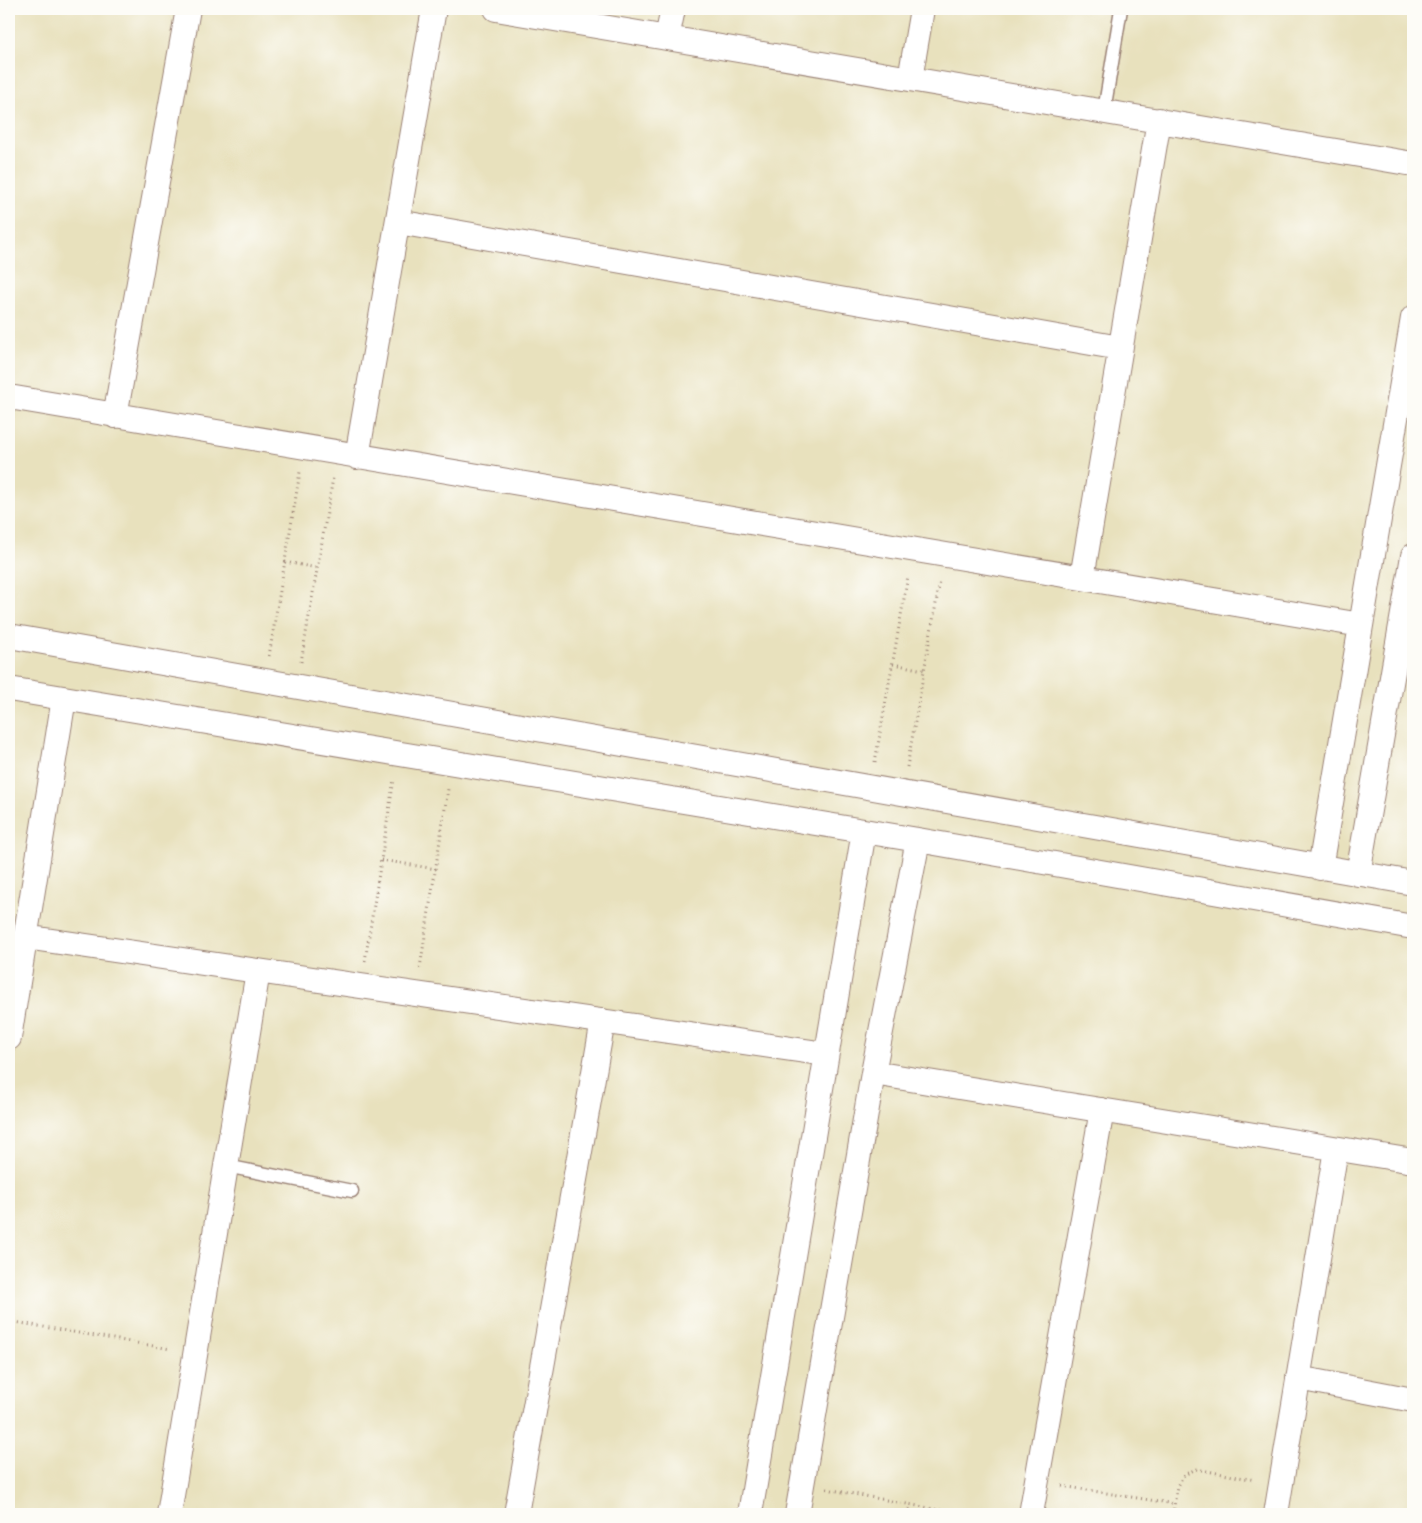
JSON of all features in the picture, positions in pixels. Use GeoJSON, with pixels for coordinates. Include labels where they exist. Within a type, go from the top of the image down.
{"type":"FeatureCollection","features":[{"type":"Feature","properties":{"kind":"street"},"geometry":{"type":"LineString","coordinates":[[115,416],[188,9]]}},
{"type":"Feature","properties":{"kind":"street"},"geometry":{"type":"LineString","coordinates":[[348,455],[398,222],[434,9]]}},
{"type":"Feature","properties":{"kind":"street"},"geometry":{"type":"LineString","coordinates":[[496,9],[1413,164]]}},
{"type":"Feature","properties":{"kind":"street"},"geometry":{"type":"LineString","coordinates":[[667,38],[673,9]]}},
{"type":"Feature","properties":{"kind":"street"},"geometry":{"type":"LineString","coordinates":[[910,79],[922,9]]}},
{"type":"Feature","properties":{"kind":"street"},"geometry":{"type":"LineString","coordinates":[[1082,578],[1159,120]]}},
{"type":"Feature","properties":{"kind":"street"},"geometry":{"type":"LineString","coordinates":[[398,222],[1120,348]]}},
{"type":"Feature","properties":{"kind":"street"},"geometry":{"type":"LineString","coordinates":[[1320,868],[1413,318]]}},
{"type":"Feature","properties":{"kind":"street"},"geometry":{"type":"LineString","coordinates":[[9,397],[1361,625]]}},
{"type":"Feature","properties":{"kind":"street"},"geometry":{"type":"LineString","coordinates":[[1358,874],[1407,628],[1413,556]]}},
{"type":"Feature","properties":{"kind":"street"},"geometry":{"type":"LineString","coordinates":[[9,636],[870,789],[1413,883]]}},
{"type":"Feature","properties":{"kind":"street"},"geometry":{"type":"LineString","coordinates":[[9,689],[918,840],[1413,927]]}},
{"type":"Feature","properties":{"kind":"street"},"geometry":{"type":"LineString","coordinates":[[9,1038],[64,698]]}},
{"type":"Feature","properties":{"kind":"street"},"geometry":{"type":"LineString","coordinates":[[750,1514],[864,831]]}},
{"type":"Feature","properties":{"kind":"street"},"geometry":{"type":"LineString","coordinates":[[797,1514],[873,1073],[918,840]]}},
{"type":"Feature","properties":{"kind":"street"},"geometry":{"type":"LineString","coordinates":[[25,937],[826,1054]]}},
{"type":"Feature","properties":{"kind":"street"},"geometry":{"type":"LineString","coordinates":[[169,1514],[258,971]]}},
{"type":"Feature","properties":{"kind":"street"},"geometry":{"type":"LineString","coordinates":[[516,1514],[603,1021]]}},
{"type":"Feature","properties":{"kind":"street"},"geometry":{"type":"LineString","coordinates":[[873,1073],[1413,1161]]}},
{"type":"Feature","properties":{"kind":"street"},"geometry":{"type":"LineString","coordinates":[[1032,1514],[1102,1110]]}},
{"type":"Feature","properties":{"kind":"street"},"geometry":{"type":"LineString","coordinates":[[1276,1514],[1336,1149]]}},
{"type":"Feature","properties":{"kind":"street"},"geometry":{"type":"LineString","coordinates":[[1298,1378],[1413,1400]]}},
{"type":"Feature","properties":{"kind":"lane"},"geometry":{"type":"LineString","coordinates":[[1104,111],[1122,9]]}},
{"type":"Feature","properties":{"kind":"lane"},"geometry":{"type":"LineString","coordinates":[[226,1166],[352,1191]]}},
{"type":"Feature","properties":{"kind":"path"},"geometry":{"type":"LineString","coordinates":[[265,681],[305,447]]}},
{"type":"Feature","properties":{"kind":"path"},"geometry":{"type":"LineString","coordinates":[[297,687],[318,568],[348,455]]}},
{"type":"Feature","properties":{"kind":"path"},"geometry":{"type":"LineString","coordinates":[[870,789],[913,550]]}},
{"type":"Feature","properties":{"kind":"path"},"geometry":{"type":"LineString","coordinates":[[902,794],[944,556]]}},
{"type":"Feature","properties":{"kind":"path"},"geometry":{"type":"LineString","coordinates":[[285,562],[318,568]]}},
{"type":"Feature","properties":{"kind":"path"},"geometry":{"type":"LineString","coordinates":[[892,664],[924,670]]}},
{"type":"Feature","properties":{"kind":"path"},"geometry":{"type":"LineString","coordinates":[[361,986],[398,754]]}},
{"type":"Feature","properties":{"kind":"path"},"geometry":{"type":"LineString","coordinates":[[416,994],[452,763]]}},
{"type":"Feature","properties":{"kind":"path"},"geometry":{"type":"LineString","coordinates":[[381,860],[436,869]]}},
{"type":"Feature","properties":{"kind":"path"},"geometry":{"type":"LineString","coordinates":[[9,1321],[195,1353]]}},
{"type":"Feature","properties":{"kind":"path"},"geometry":{"type":"LineString","coordinates":[[1174,1514],[1177,1486],[1184,1475],[1196,1470],[1281,1485]]}},
{"type":"Feature","properties":{"kind":"path"},"geometry":{"type":"LineString","coordinates":[[1037,1482],[1175,1504]]}},
{"type":"Feature","properties":{"kind":"path"},"geometry":{"type":"LineString","coordinates":[[802,1485],[961,1514]]}},
{"type":"Feature","properties":{"kind":"path"},"geometry":{"type":"LineString","coordinates":[[908,1514],[910,1505]]}}]}
